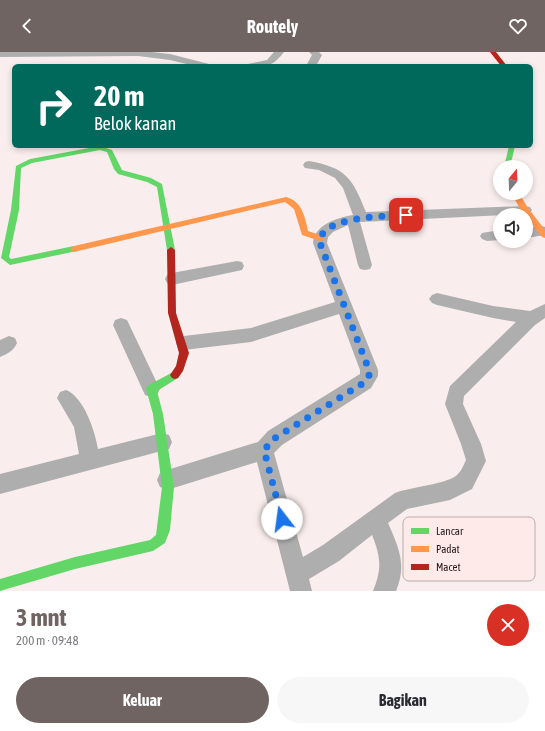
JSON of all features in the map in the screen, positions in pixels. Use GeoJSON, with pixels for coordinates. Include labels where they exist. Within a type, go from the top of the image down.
{"type":"FeatureCollection","features":[{"type":"Feature","properties":{"kind":"street"},"geometry":{"type":"LineString","coordinates":[[260,64],[270,62],[279,52]]}},
{"type":"Feature","properties":{"kind":"street"},"geometry":{"type":"LineString","coordinates":[[312,64],[317,54],[314,52]]}},
{"type":"Feature","properties":{"kind":"street"},"geometry":{"type":"LineString","coordinates":[[493,52],[502,64]]}},
{"type":"Feature","properties":{"kind":"street"},"geometry":{"type":"LineString","coordinates":[[72,64],[74,53]]}},
{"type":"Feature","properties":{"kind":"street"},"geometry":{"type":"LineString","coordinates":[[0,54],[138,53],[168,62],[187,64]]}},
{"type":"Feature","properties":{"kind":"street"},"geometry":{"type":"LineString","coordinates":[[151,389],[174,376],[180,368],[183,358],[184,343],[172,314],[172,279],[169,227],[164,214],[160,186],[149,180],[120,172],[117,170],[112,153],[107,149],[100,148],[30,161],[18,168],[15,210],[5,258],[10,262],[18,262],[169,227],[289,200],[296,204],[305,234],[320,238]]}},
{"type":"Feature","properties":{"kind":"street"},"geometry":{"type":"LineString","coordinates":[[509,160],[512,148]]}},
{"type":"Feature","properties":{"kind":"street"},"geometry":{"type":"LineString","coordinates":[[309,166],[328,169],[348,183],[357,218],[365,265]]}},
{"type":"Feature","properties":{"kind":"street"},"geometry":{"type":"LineString","coordinates":[[167,480],[264,450],[275,438],[365,382],[369,376],[369,370],[320,243],[322,234],[328,229],[357,218],[493,212]]}},
{"type":"Feature","properties":{"kind":"street"},"geometry":{"type":"LineString","coordinates":[[533,220],[543,233]]}},
{"type":"Feature","properties":{"kind":"street"},"geometry":{"type":"LineString","coordinates":[[172,279],[237,266]]}},
{"type":"Feature","properties":{"kind":"street"},"geometry":{"type":"LineString","coordinates":[[437,299],[493,312],[539,314]]}},
{"type":"Feature","properties":{"kind":"street"},"geometry":{"type":"LineString","coordinates":[[184,343],[251,335],[344,306]]}},
{"type":"Feature","properties":{"kind":"street"},"geometry":{"type":"LineString","coordinates":[[264,450],[299,583],[331,554],[402,500],[450,490],[464,482],[476,462],[471,444],[454,404],[456,392],[539,314]]}},
{"type":"Feature","properties":{"kind":"street"},"geometry":{"type":"LineString","coordinates":[[0,585],[75,563],[153,545],[161,539],[164,530],[167,508],[167,480],[158,414],[151,389],[121,325]]}},
{"type":"Feature","properties":{"kind":"street"},"geometry":{"type":"LineString","coordinates":[[66,398],[79,415],[88,442],[89,461]]}},
{"type":"Feature","properties":{"kind":"street"},"geometry":{"type":"LineString","coordinates":[[0,484],[162,442]]}},
{"type":"Feature","properties":{"kind":"street"},"geometry":{"type":"LineString","coordinates":[[376,520],[385,541],[392,566],[390,578],[384,591]]}},
{"type":"Feature","properties":{"kind":"traffic: fast"},"geometry":{"type":"LineString","coordinates":[[74,249],[10,262],[5,258],[15,210],[18,167],[30,161],[100,148],[110,151],[117,169],[120,172],[149,180],[160,186],[171,250]]}},
{"type":"Feature","properties":{"kind":"traffic: fast"},"geometry":{"type":"LineString","coordinates":[[509,160],[512,148]]}},
{"type":"Feature","properties":{"kind":"traffic: fast"},"geometry":{"type":"LineString","coordinates":[[0,585],[75,563],[153,545],[161,539],[164,530],[168,487],[158,414],[151,389],[175,375]]}},
{"type":"Feature","properties":{"kind":"traffic: slow"},"geometry":{"type":"LineString","coordinates":[[74,249],[286,199],[291,201],[300,213],[305,233],[320,238]]}},
{"type":"Feature","properties":{"kind":"traffic: slow"},"geometry":{"type":"LineString","coordinates":[[519,200],[525,210],[545,235]]}},
{"type":"Feature","properties":{"kind":"traffic: jam"},"geometry":{"type":"LineString","coordinates":[[493,52],[502,64]]}},
{"type":"Feature","properties":{"kind":"traffic: jam"},"geometry":{"type":"LineString","coordinates":[[171,250],[172,313],[184,353],[180,368],[175,375]]}},
{"type":"Feature","properties":{"kind":"route"},"geometry":{"type":"LineString","coordinates":[[282,519],[264,450],[275,438],[365,382],[369,376],[369,370],[320,243],[320,238],[328,229],[361,217],[406,215]]}}]}
